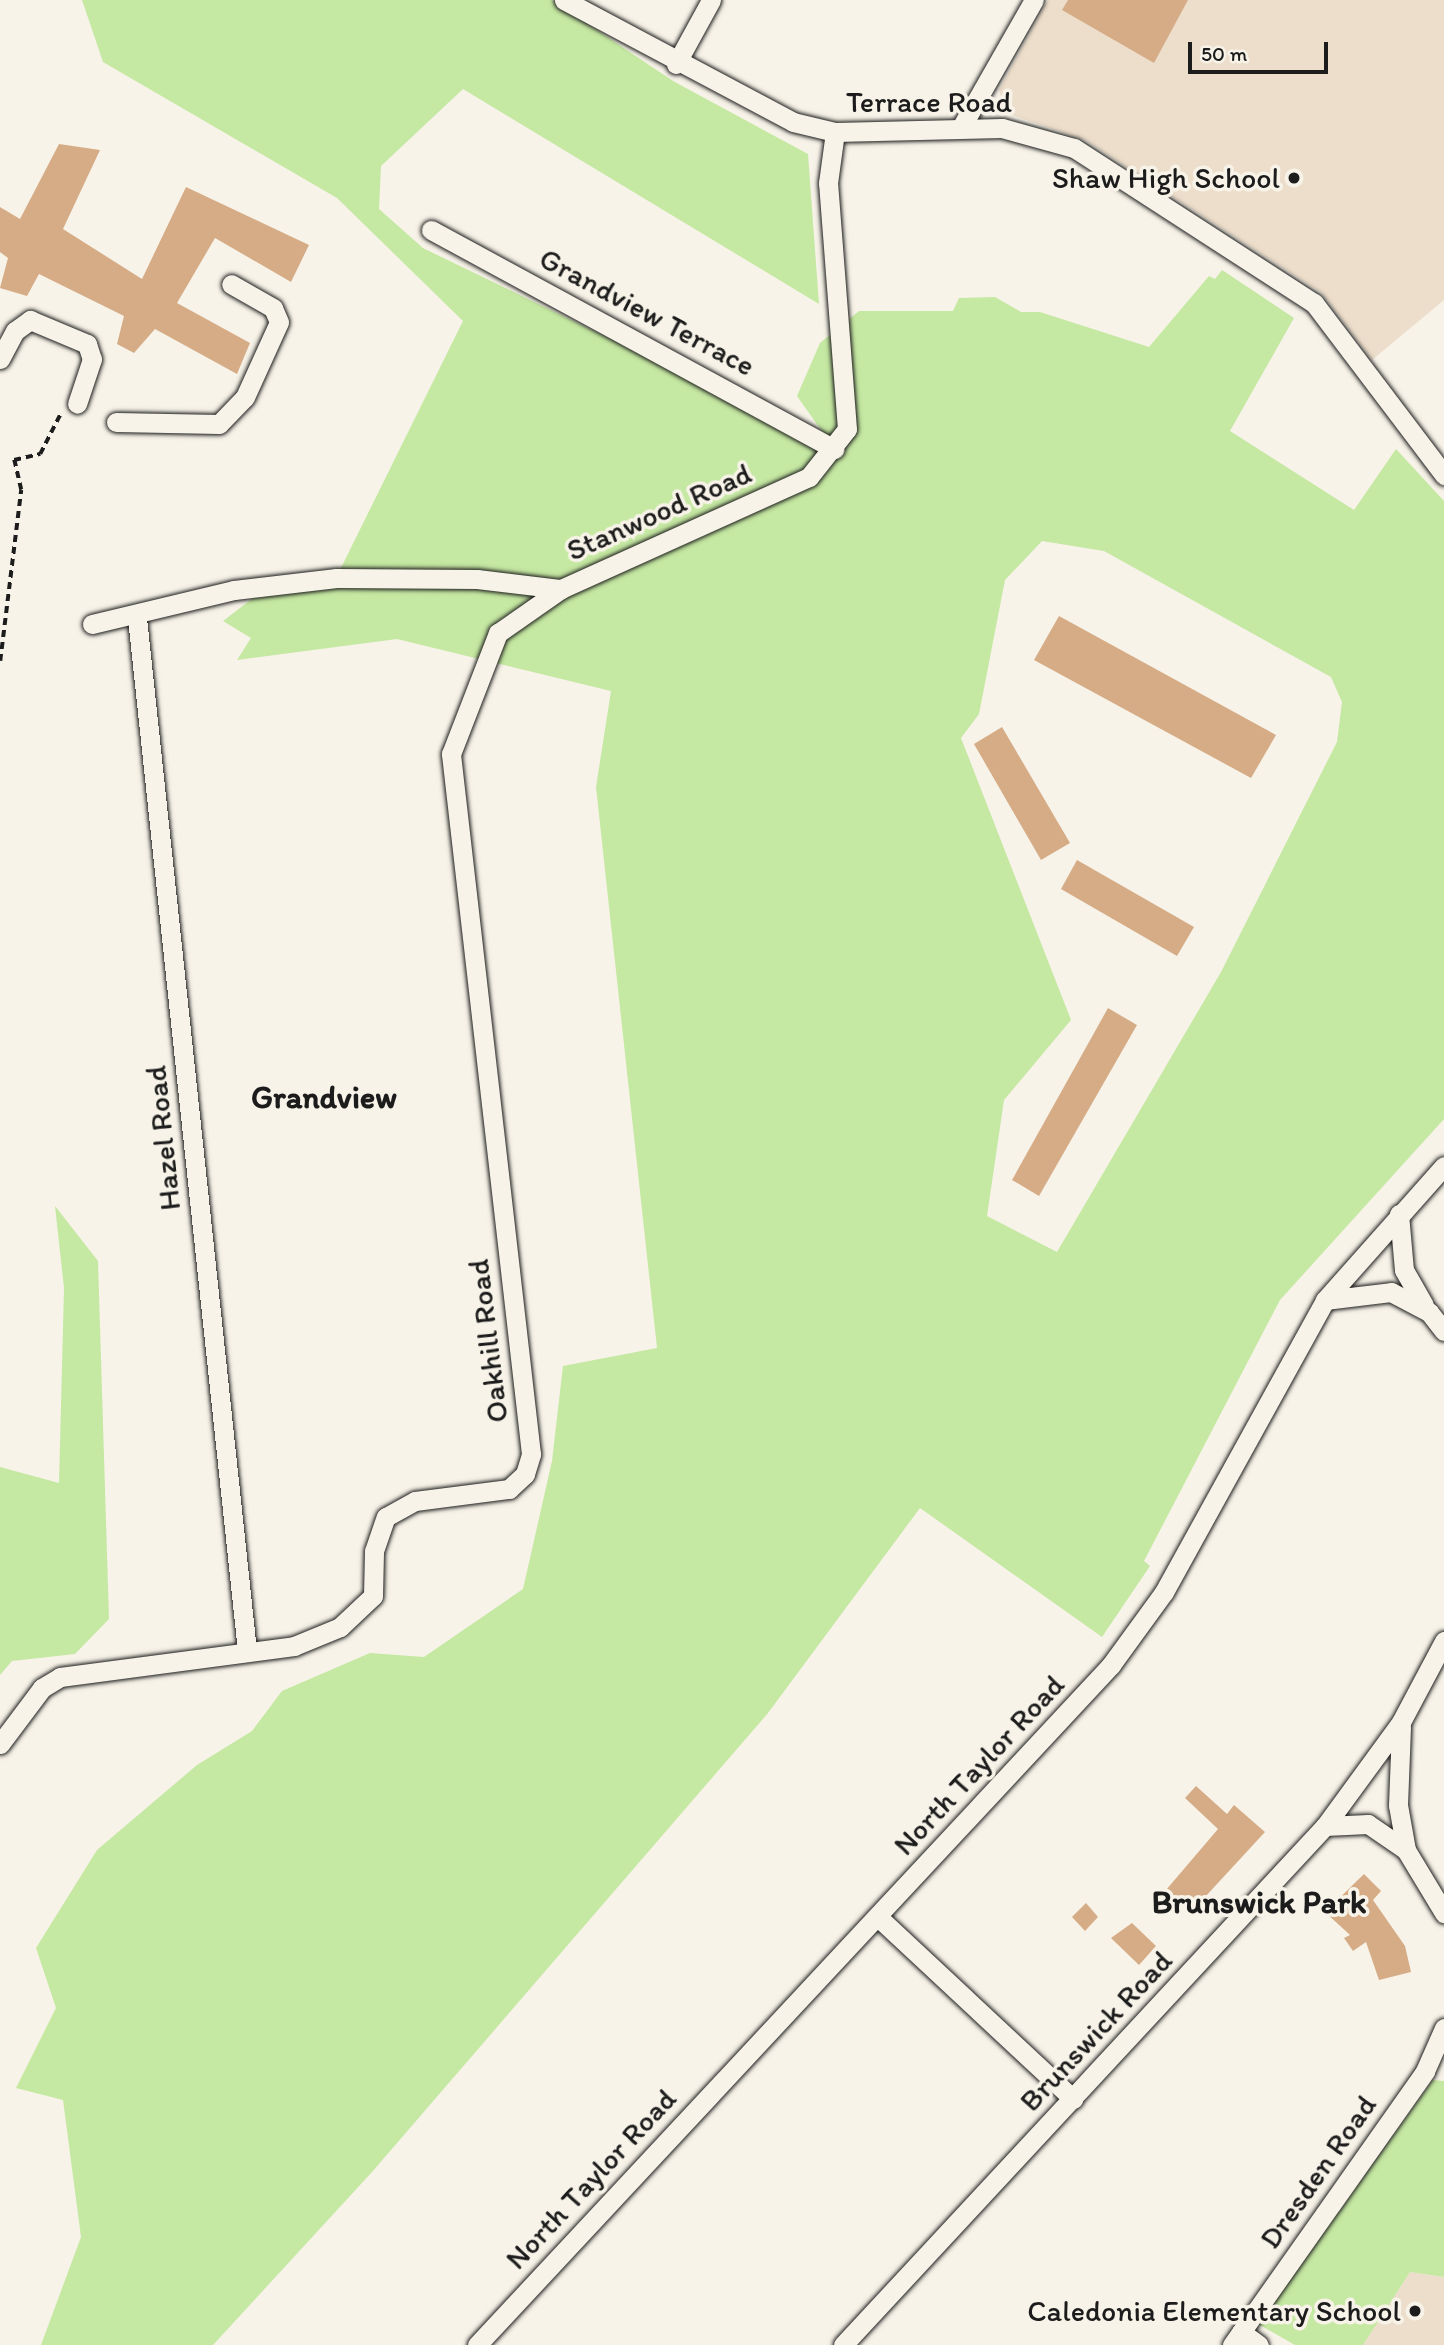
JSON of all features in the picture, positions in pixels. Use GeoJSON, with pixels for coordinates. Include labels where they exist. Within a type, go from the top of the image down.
{"type":"FeatureCollection","features":[{"type":"Feature","properties":{"kind":"street","name":"Terrace Road"},"geometry":{"type":"LineString","coordinates":[[564,0],[676,64],[793,122],[835,132],[962,127],[1031,132],[1074,148],[1314,303],[1444,475]]}},
{"type":"Feature","properties":{"kind":"street"},"geometry":{"type":"LineString","coordinates":[[676,64],[711,0]]}},
{"type":"Feature","properties":{"kind":"street"},"geometry":{"type":"LineString","coordinates":[[962,127],[1034,0]]}},
{"type":"Feature","properties":{"kind":"street","name":"Stanwood Road"},"geometry":{"type":"LineString","coordinates":[[92,624],[137,618],[234,590],[336,578],[477,579],[561,589],[808,477],[834,449],[847,429],[849,402],[828,183],[835,132]]}},
{"type":"Feature","properties":{"kind":"street","name":"Grandview Terrace"},"geometry":{"type":"LineString","coordinates":[[431,230],[834,449]]}},
{"type":"Feature","properties":{"kind":"street"},"geometry":{"type":"LineString","coordinates":[[116,422],[219,424],[245,397],[279,322],[273,308],[231,284]]}},
{"type":"Feature","properties":{"kind":"street"},"geometry":{"type":"LineString","coordinates":[[0,359],[15,331],[30,320],[87,344],[92,359],[72,401]]}},
{"type":"Feature","properties":{"kind":"street","name":"Oakhill Road"},"geometry":{"type":"LineString","coordinates":[[0,1744],[42,1688],[60,1677],[294,1646],[355,1618],[373,1596],[374,1551],[386,1517],[415,1501],[509,1489],[525,1474],[531,1454],[451,754],[498,633],[561,589]]}},
{"type":"Feature","properties":{"kind":"street","name":"Hazel Road"},"geometry":{"type":"LineString","coordinates":[[137,618],[247,1651]]}},
{"type":"Feature","properties":{"kind":"street","name":"North Taylor Road"},"geometry":{"type":"LineString","coordinates":[[477,2345],[1064,1719],[1142,1625],[1325,1300],[1444,1166]]}},
{"type":"Feature","properties":{"kind":"street"},"geometry":{"type":"LineString","coordinates":[[1399,1214],[1404,1270],[1437,1316],[1444,1331]]}},
{"type":"Feature","properties":{"kind":"street"},"geometry":{"type":"LineString","coordinates":[[1325,1300],[1391,1292],[1437,1316]]}},
{"type":"Feature","properties":{"kind":"street","name":"Brunswick Road"},"geometry":{"type":"LineString","coordinates":[[843,2345],[1325,1826],[1401,1722],[1444,1641]]}},
{"type":"Feature","properties":{"kind":"street"},"geometry":{"type":"LineString","coordinates":[[1401,1722],[1398,1805],[1406,1850],[1444,1913]]}},
{"type":"Feature","properties":{"kind":"street"},"geometry":{"type":"LineString","coordinates":[[1325,1826],[1368,1824],[1406,1850]]}},
{"type":"Feature","properties":{"kind":"street"},"geometry":{"type":"LineString","coordinates":[[878,1917],[1073,2099]]}},
{"type":"Feature","properties":{"kind":"street","name":"Dresden Road"},"geometry":{"type":"LineString","coordinates":[[1237,2339],[1425,2071],[1444,2028]]}},
{"type":"Feature","properties":{"kind":"street"},"geometry":{"type":"LineString","coordinates":[[1237,2339],[1259,2345]]}},
{"type":"Feature","properties":{"kind":"path"},"geometry":{"type":"LineString","coordinates":[[0,661],[10,612],[10,538],[21,490],[14,460],[47,446],[72,401]]}},
{"type":"Feature","properties":{"kind":"shaded area","name":"Shaw High School"},"geometry":{"type":"Polygon","coordinates":[[[1048,0],[1444,0],[1444,300],[1372,360],[1322,293],[1085,140],[1006,113],[999,90],[1048,0]]]}},
{"type":"Feature","properties":{"kind":"shaded area","name":"Caledonia Elementary School"},"geometry":{"type":"Polygon","coordinates":[[[1410,2272],[1444,2277],[1444,2345],[1363,2345],[1410,2272]]]}},
{"type":"Feature","properties":{"kind":"green space"},"geometry":{"type":"Polygon","coordinates":[[[82,0],[552,0],[673,81],[808,154],[819,304],[463,89],[381,166],[379,209],[423,248],[833,447],[797,396],[820,343],[859,311],[953,311],[959,298],[995,297],[1021,312],[1040,312],[1149,347],[1209,276],[1215,279],[1222,270],[1294,318],[1230,431],[1354,510],[1396,449],[1444,501],[1444,1119],[1280,1300],[1144,1561],[1150,1566],[1102,1637],[920,1508],[768,1713],[372,2172],[213,2345],[41,2345],[81,2237],[63,2100],[16,2088],[56,2008],[36,1948],[97,1850],[197,1765],[252,1731],[282,1691],[370,1653],[424,1657],[523,1589],[552,1461],[563,1366],[657,1348],[596,787],[611,691],[397,639],[237,660],[251,638],[223,621],[253,598],[336,578],[463,321],[337,198],[103,62],[82,0]],[[1042,541],[1005,580],[979,714],[961,738],[1071,1020],[1004,1100],[987,1216],[1057,1252],[1221,972],[1337,742],[1342,702],[1331,677],[1104,551],[1042,541]]]}},
{"type":"Feature","properties":{"kind":"green space"},"geometry":{"type":"Polygon","coordinates":[[[55,1206],[98,1261],[109,1619],[75,1654],[12,1661],[0,1675],[0,1467],[59,1483],[64,1288],[55,1206]]]}},
{"type":"Feature","properties":{"kind":"green space"},"geometry":{"type":"Polygon","coordinates":[[[1433,2080],[1444,2081],[1444,2277],[1410,2272],[1363,2345],[1295,2345],[1258,2324],[1433,2080]]]}},
{"type":"Feature","properties":{"kind":"building"},"geometry":{"type":"Polygon","coordinates":[[[1068,0],[1188,0],[1154,63],[1062,10],[1068,0]]]}},
{"type":"Feature","properties":{"kind":"building"},"geometry":{"type":"Polygon","coordinates":[[[59,144],[100,150],[63,229],[142,279],[186,187],[309,245],[291,282],[215,238],[177,303],[250,343],[237,374],[155,329],[134,353],[117,344],[124,316],[39,274],[27,296],[0,288],[8,258],[0,252],[0,207],[20,219],[59,144]]]}},
{"type":"Feature","properties":{"kind":"building"},"geometry":{"type":"Polygon","coordinates":[[[1059,616],[1276,735],[1251,778],[1034,660],[1059,616]]]}},
{"type":"Feature","properties":{"kind":"building"},"geometry":{"type":"Polygon","coordinates":[[[1002,727],[1070,843],[1041,860],[974,744],[1002,727]]]}},
{"type":"Feature","properties":{"kind":"building"},"geometry":{"type":"Polygon","coordinates":[[[1077,860],[1194,927],[1177,956],[1061,889],[1077,860]]]}},
{"type":"Feature","properties":{"kind":"building"},"geometry":{"type":"Polygon","coordinates":[[[1108,1008],[1137,1025],[1039,1196],[1012,1180],[1108,1008]]]}},
{"type":"Feature","properties":{"kind":"building"},"geometry":{"type":"Polygon","coordinates":[[[1196,1786],[1227,1814],[1234,1805],[1265,1832],[1193,1910],[1166,1890],[1218,1829],[1185,1798],[1196,1786]]]}},
{"type":"Feature","properties":{"kind":"building"},"geometry":{"type":"Polygon","coordinates":[[[1364,1874],[1381,1891],[1373,1900],[1405,1946],[1411,1972],[1379,1980],[1366,1942],[1353,1951],[1344,1938],[1350,1935],[1325,1912],[1364,1874]]]}},
{"type":"Feature","properties":{"kind":"building"},"geometry":{"type":"Polygon","coordinates":[[[1086,1903],[1098,1917],[1085,1931],[1072,1917],[1086,1903]]]}},
{"type":"Feature","properties":{"kind":"building"},"geometry":{"type":"Polygon","coordinates":[[[1132,1923],[1156,1946],[1139,1965],[1111,1938],[1132,1923]]]}},
{"type":"Feature","properties":{"kind":"place","name":"Shaw High School"},"geometry":{"type":"Point","coordinates":[1294,178]}},
{"type":"Feature","properties":{"kind":"place","name":"Caledonia Elementary School"},"geometry":{"type":"Point","coordinates":[1415,2311]}},
{"type":"Feature","properties":{"kind":"district","name":"Grandview"},"geometry":{"type":"Point","coordinates":[324,1097]}},
{"type":"Feature","properties":{"kind":"district","name":"Brunswick Park"},"geometry":{"type":"Point","coordinates":[1259,1902]}}]}
